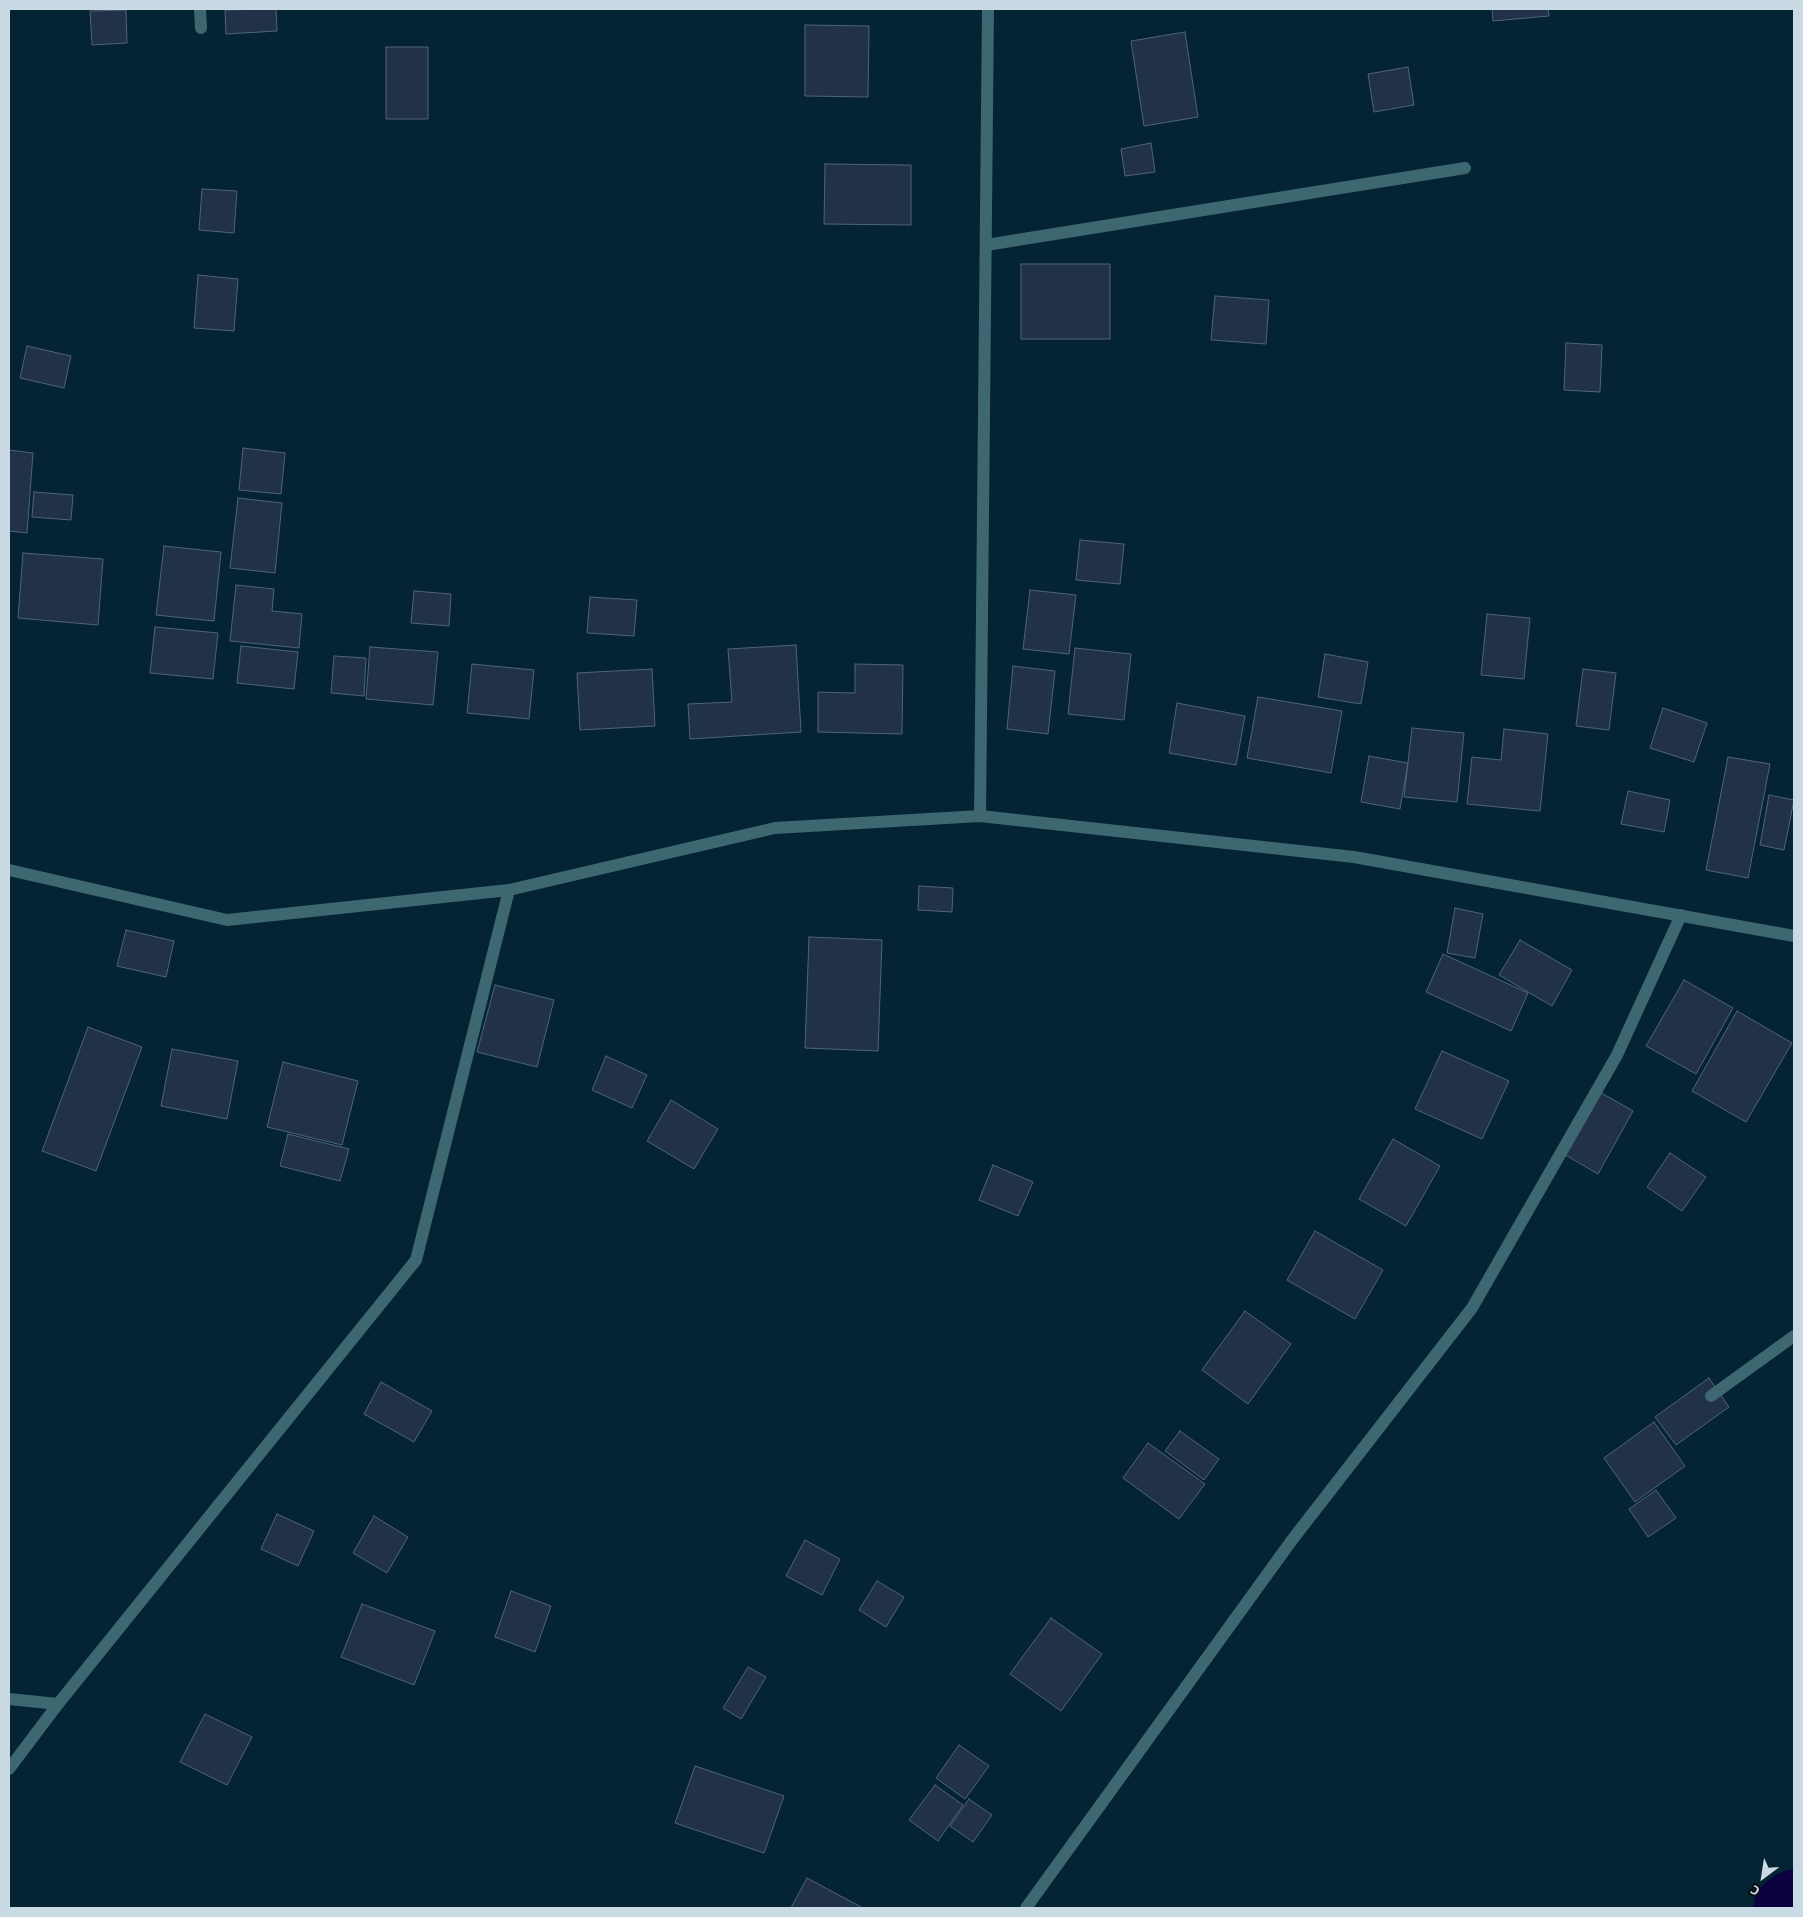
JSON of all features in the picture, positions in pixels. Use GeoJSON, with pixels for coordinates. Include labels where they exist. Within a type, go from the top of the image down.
{"type":"FeatureCollection","features":[{"type":"Feature","properties":{"kind":"street"},"geometry":{"type":"LineString","coordinates":[[200,9],[201,28]]}},
{"type":"Feature","properties":{"kind":"street"},"geometry":{"type":"LineString","coordinates":[[980,816],[988,9]]}},
{"type":"Feature","properties":{"kind":"street"},"geometry":{"type":"LineString","coordinates":[[986,245],[1465,168]]}},
{"type":"Feature","properties":{"kind":"street"},"geometry":{"type":"LineString","coordinates":[[9,870],[227,920],[508,890],[775,828],[980,816],[1354,857],[1794,936]]}},
{"type":"Feature","properties":{"kind":"street"},"geometry":{"type":"LineString","coordinates":[[9,1769],[58,1704],[416,1260],[508,890]]}},
{"type":"Feature","properties":{"kind":"street"},"geometry":{"type":"LineString","coordinates":[[1026,1908],[1292,1540],[1472,1308],[1617,1055],[1681,915]]}},
{"type":"Feature","properties":{"kind":"street"},"geometry":{"type":"LineString","coordinates":[[1711,1396],[1794,1336]]}},
{"type":"Feature","properties":{"kind":"street"},"geometry":{"type":"LineString","coordinates":[[9,1699],[58,1704]]}},
{"type":"Feature","properties":{"kind":"building"},"geometry":{"type":"Polygon","coordinates":[[[276,9],[277,31],[226,34],[225,10],[276,9]]]}},
{"type":"Feature","properties":{"kind":"building"},"geometry":{"type":"Polygon","coordinates":[[[1492,9],[1548,9],[1549,16],[1493,21],[1492,9]]]}},
{"type":"Feature","properties":{"kind":"building"},"geometry":{"type":"Polygon","coordinates":[[[126,10],[127,43],[92,45],[90,11],[126,10]]]}},
{"type":"Feature","properties":{"kind":"building"},"geometry":{"type":"Polygon","coordinates":[[[805,25],[869,26],[868,97],[805,96],[805,25]]]}},
{"type":"Feature","properties":{"kind":"building"},"geometry":{"type":"Polygon","coordinates":[[[1185,32],[1198,117],[1144,126],[1131,41],[1185,32]]]}},
{"type":"Feature","properties":{"kind":"building"},"geometry":{"type":"Polygon","coordinates":[[[386,47],[428,47],[428,119],[386,119],[386,47]]]}},
{"type":"Feature","properties":{"kind":"building"},"geometry":{"type":"Polygon","coordinates":[[[1408,67],[1414,105],[1374,112],[1368,74],[1408,67]]]}},
{"type":"Feature","properties":{"kind":"building"},"geometry":{"type":"Polygon","coordinates":[[[1151,143],[1155,172],[1125,176],[1121,149],[1151,143]]]}},
{"type":"Feature","properties":{"kind":"building"},"geometry":{"type":"Polygon","coordinates":[[[825,164],[911,165],[911,225],[824,224],[825,164]]]}},
{"type":"Feature","properties":{"kind":"building"},"geometry":{"type":"Polygon","coordinates":[[[202,189],[237,191],[234,233],[199,230],[202,189]]]}},
{"type":"Feature","properties":{"kind":"building"},"geometry":{"type":"Polygon","coordinates":[[[1021,264],[1110,264],[1110,339],[1021,339],[1021,264]]]}},
{"type":"Feature","properties":{"kind":"building"},"geometry":{"type":"Polygon","coordinates":[[[198,275],[238,279],[234,331],[194,328],[198,275]]]}},
{"type":"Feature","properties":{"kind":"building"},"geometry":{"type":"Polygon","coordinates":[[[1215,296],[1269,300],[1266,344],[1211,340],[1215,296]]]}},
{"type":"Feature","properties":{"kind":"building"},"geometry":{"type":"Polygon","coordinates":[[[1566,343],[1602,345],[1600,392],[1564,390],[1566,343]]]}},
{"type":"Feature","properties":{"kind":"building"},"geometry":{"type":"Polygon","coordinates":[[[27,346],[71,356],[64,388],[20,378],[27,346]]]}},
{"type":"Feature","properties":{"kind":"building"},"geometry":{"type":"Polygon","coordinates":[[[243,448],[285,453],[281,494],[239,490],[243,448]]]}},
{"type":"Feature","properties":{"kind":"building"},"geometry":{"type":"Polygon","coordinates":[[[9,450],[33,453],[27,533],[9,531],[9,450]]]}},
{"type":"Feature","properties":{"kind":"building"},"geometry":{"type":"Polygon","coordinates":[[[34,492],[73,495],[71,520],[32,517],[34,492]]]}},
{"type":"Feature","properties":{"kind":"building"},"geometry":{"type":"Polygon","coordinates":[[[238,498],[282,503],[275,573],[230,568],[238,498]]]}},
{"type":"Feature","properties":{"kind":"building"},"geometry":{"type":"Polygon","coordinates":[[[1080,540],[1124,544],[1120,584],[1076,580],[1080,540]]]}},
{"type":"Feature","properties":{"kind":"building"},"geometry":{"type":"Polygon","coordinates":[[[164,546],[221,552],[214,621],[156,615],[164,546]]]}},
{"type":"Feature","properties":{"kind":"building"},"geometry":{"type":"Polygon","coordinates":[[[23,553],[103,559],[98,625],[18,618],[23,553]]]}},
{"type":"Feature","properties":{"kind":"building"},"geometry":{"type":"Polygon","coordinates":[[[236,585],[274,589],[272,611],[302,614],[299,648],[230,641],[236,585]]]}},
{"type":"Feature","properties":{"kind":"building"},"geometry":{"type":"Polygon","coordinates":[[[1030,590],[1076,595],[1069,654],[1023,649],[1030,590]]]}},
{"type":"Feature","properties":{"kind":"building"},"geometry":{"type":"Polygon","coordinates":[[[414,591],[451,594],[449,626],[411,623],[414,591]]]}},
{"type":"Feature","properties":{"kind":"building"},"geometry":{"type":"Polygon","coordinates":[[[590,597],[637,600],[634,636],[587,633],[590,597]]]}},
{"type":"Feature","properties":{"kind":"building"},"geometry":{"type":"Polygon","coordinates":[[[1487,614],[1530,618],[1524,679],[1481,675],[1487,614]]]}},
{"type":"Feature","properties":{"kind":"building"},"geometry":{"type":"Polygon","coordinates":[[[155,627],[218,633],[213,679],[150,673],[155,627]]]}},
{"type":"Feature","properties":{"kind":"building"},"geometry":{"type":"Polygon","coordinates":[[[796,645],[801,732],[690,739],[688,704],[732,702],[728,649],[796,645]]]}},
{"type":"Feature","properties":{"kind":"building"},"geometry":{"type":"Polygon","coordinates":[[[241,646],[298,652],[294,689],[237,683],[241,646]]]}},
{"type":"Feature","properties":{"kind":"building"},"geometry":{"type":"Polygon","coordinates":[[[370,647],[438,652],[433,705],[366,699],[370,647]]]}},
{"type":"Feature","properties":{"kind":"building"},"geometry":{"type":"Polygon","coordinates":[[[1075,648],[1131,654],[1124,720],[1068,714],[1075,648]]]}},
{"type":"Feature","properties":{"kind":"building"},"geometry":{"type":"Polygon","coordinates":[[[1325,654],[1368,662],[1361,704],[1318,697],[1325,654]]]}},
{"type":"Feature","properties":{"kind":"building"},"geometry":{"type":"Polygon","coordinates":[[[334,656],[366,658],[364,696],[331,693],[334,656]]]}},
{"type":"Feature","properties":{"kind":"building"},"geometry":{"type":"Polygon","coordinates":[[[472,664],[534,670],[529,719],[467,713],[472,664]]]}},
{"type":"Feature","properties":{"kind":"building"},"geometry":{"type":"Polygon","coordinates":[[[855,664],[903,665],[902,734],[818,732],[818,692],[855,693],[855,664]]]}},
{"type":"Feature","properties":{"kind":"building"},"geometry":{"type":"Polygon","coordinates":[[[1013,666],[1055,671],[1048,734],[1007,729],[1013,666]]]}},
{"type":"Feature","properties":{"kind":"building"},"geometry":{"type":"Polygon","coordinates":[[[652,669],[655,726],[580,730],[577,673],[652,669]]]}},
{"type":"Feature","properties":{"kind":"building"},"geometry":{"type":"Polygon","coordinates":[[[1583,669],[1616,673],[1609,730],[1576,726],[1583,669]]]}},
{"type":"Feature","properties":{"kind":"building"},"geometry":{"type":"Polygon","coordinates":[[[1258,697],[1342,711],[1331,773],[1247,758],[1258,697]]]}},
{"type":"Feature","properties":{"kind":"building"},"geometry":{"type":"Polygon","coordinates":[[[1177,703],[1245,716],[1236,765],[1169,753],[1177,703]]]}},
{"type":"Feature","properties":{"kind":"building"},"geometry":{"type":"Polygon","coordinates":[[[1663,708],[1707,723],[1694,762],[1650,748],[1663,708]]]}},
{"type":"Feature","properties":{"kind":"building"},"geometry":{"type":"Polygon","coordinates":[[[1412,728],[1464,733],[1457,802],[1404,797],[1412,728]]]}},
{"type":"Feature","properties":{"kind":"building"},"geometry":{"type":"Polygon","coordinates":[[[1504,729],[1548,734],[1540,811],[1467,804],[1472,757],[1501,760],[1504,729]]]}},
{"type":"Feature","properties":{"kind":"building"},"geometry":{"type":"Polygon","coordinates":[[[1369,756],[1408,763],[1400,809],[1361,802],[1369,756]]]}},
{"type":"Feature","properties":{"kind":"building"},"geometry":{"type":"Polygon","coordinates":[[[1728,757],[1770,764],[1748,878],[1706,870],[1728,757]]]}},
{"type":"Feature","properties":{"kind":"building"},"geometry":{"type":"Polygon","coordinates":[[[1628,791],[1670,800],[1664,832],[1621,824],[1628,791]]]}},
{"type":"Feature","properties":{"kind":"building"},"geometry":{"type":"Polygon","coordinates":[[[1769,795],[1794,800],[1784,850],[1760,845],[1769,795]]]}},
{"type":"Feature","properties":{"kind":"building"},"geometry":{"type":"Polygon","coordinates":[[[919,886],[953,888],[952,912],[918,910],[919,886]]]}},
{"type":"Feature","properties":{"kind":"building"},"geometry":{"type":"Polygon","coordinates":[[[1455,908],[1483,914],[1475,958],[1447,953],[1455,908]]]}},
{"type":"Feature","properties":{"kind":"building"},"geometry":{"type":"Polygon","coordinates":[[[126,930],[174,941],[166,977],[117,966],[126,930]]]}},
{"type":"Feature","properties":{"kind":"building"},"geometry":{"type":"Polygon","coordinates":[[[809,937],[882,940],[878,1051],[805,1048],[809,937]]]}},
{"type":"Feature","properties":{"kind":"building"},"geometry":{"type":"Polygon","coordinates":[[[1520,940],[1572,970],[1552,1006],[1499,975],[1520,940]]]}},
{"type":"Feature","properties":{"kind":"building"},"geometry":{"type":"Polygon","coordinates":[[[1443,954],[1528,993],[1511,1031],[1426,992],[1443,954]]]}},
{"type":"Feature","properties":{"kind":"building"},"geometry":{"type":"Polygon","coordinates":[[[1684,980],[1733,1008],[1696,1074],[1646,1046],[1684,980]]]}},
{"type":"Feature","properties":{"kind":"building"},"geometry":{"type":"Polygon","coordinates":[[[495,985],[554,1000],[537,1067],[477,1052],[495,985]]]}},
{"type":"Feature","properties":{"kind":"building"},"geometry":{"type":"Polygon","coordinates":[[[1737,1011],[1792,1043],[1746,1122],[1692,1091],[1737,1011]]]}},
{"type":"Feature","properties":{"kind":"building"},"geometry":{"type":"Polygon","coordinates":[[[88,1027],[142,1047],[96,1171],[42,1151],[88,1027]]]}},
{"type":"Feature","properties":{"kind":"building"},"geometry":{"type":"Polygon","coordinates":[[[172,1049],[238,1061],[227,1119],[161,1106],[172,1049]]]}},
{"type":"Feature","properties":{"kind":"building"},"geometry":{"type":"Polygon","coordinates":[[[1442,1051],[1509,1081],[1482,1139],[1415,1109],[1442,1051]]]}},
{"type":"Feature","properties":{"kind":"building"},"geometry":{"type":"Polygon","coordinates":[[[606,1056],[647,1075],[632,1108],[592,1090],[606,1056]]]}},
{"type":"Feature","properties":{"kind":"building"},"geometry":{"type":"Polygon","coordinates":[[[283,1062],[358,1081],[342,1145],[267,1127],[283,1062]]]}},
{"type":"Feature","properties":{"kind":"building"},"geometry":{"type":"Polygon","coordinates":[[[1598,1091],[1633,1111],[1598,1174],[1562,1153],[1598,1091]]]}},
{"type":"Feature","properties":{"kind":"building"},"geometry":{"type":"Polygon","coordinates":[[[671,1100],[718,1129],[694,1169],[647,1141],[671,1100]]]}},
{"type":"Feature","properties":{"kind":"building"},"geometry":{"type":"Polygon","coordinates":[[[288,1134],[349,1149],[340,1181],[280,1166],[288,1134]]]}},
{"type":"Feature","properties":{"kind":"building"},"geometry":{"type":"Polygon","coordinates":[[[1393,1139],[1440,1166],[1406,1226],[1359,1199],[1393,1139]]]}},
{"type":"Feature","properties":{"kind":"building"},"geometry":{"type":"Polygon","coordinates":[[[1670,1153],[1706,1177],[1682,1211],[1647,1187],[1670,1153]]]}},
{"type":"Feature","properties":{"kind":"building"},"geometry":{"type":"Polygon","coordinates":[[[993,1165],[1033,1182],[1018,1216],[979,1200],[993,1165]]]}},
{"type":"Feature","properties":{"kind":"building"},"geometry":{"type":"Polygon","coordinates":[[[1315,1231],[1383,1270],[1355,1319],[1287,1280],[1315,1231]]]}},
{"type":"Feature","properties":{"kind":"building"},"geometry":{"type":"Polygon","coordinates":[[[1245,1311],[1291,1344],[1248,1404],[1202,1370],[1245,1311]]]}},
{"type":"Feature","properties":{"kind":"building"},"geometry":{"type":"Polygon","coordinates":[[[1709,1378],[1729,1407],[1676,1445],[1655,1417],[1709,1378]]]}},
{"type":"Feature","properties":{"kind":"building"},"geometry":{"type":"Polygon","coordinates":[[[381,1382],[432,1411],[414,1442],[364,1414],[381,1382]]]}},
{"type":"Feature","properties":{"kind":"building"},"geometry":{"type":"Polygon","coordinates":[[[1654,1422],[1685,1466],[1635,1502],[1604,1458],[1654,1422]]]}},
{"type":"Feature","properties":{"kind":"building"},"geometry":{"type":"Polygon","coordinates":[[[1180,1431],[1219,1459],[1204,1480],[1165,1451],[1180,1431]]]}},
{"type":"Feature","properties":{"kind":"building"},"geometry":{"type":"Polygon","coordinates":[[[1148,1443],[1205,1484],[1179,1519],[1123,1478],[1148,1443]]]}},
{"type":"Feature","properties":{"kind":"building"},"geometry":{"type":"Polygon","coordinates":[[[1656,1490],[1676,1518],[1648,1537],[1629,1509],[1656,1490]]]}},
{"type":"Feature","properties":{"kind":"building"},"geometry":{"type":"Polygon","coordinates":[[[277,1514],[314,1531],[298,1566],[261,1549],[277,1514]]]}},
{"type":"Feature","properties":{"kind":"building"},"geometry":{"type":"Polygon","coordinates":[[[374,1516],[408,1537],[387,1573],[353,1553],[374,1516]]]}},
{"type":"Feature","properties":{"kind":"building"},"geometry":{"type":"Polygon","coordinates":[[[805,1540],[840,1559],[822,1595],[786,1576],[805,1540]]]}},
{"type":"Feature","properties":{"kind":"building"},"geometry":{"type":"Polygon","coordinates":[[[877,1581],[904,1597],[886,1627],[859,1610],[877,1581]]]}},
{"type":"Feature","properties":{"kind":"building"},"geometry":{"type":"Polygon","coordinates":[[[511,1591],[551,1606],[535,1652],[495,1637],[511,1591]]]}},
{"type":"Feature","properties":{"kind":"building"},"geometry":{"type":"Polygon","coordinates":[[[362,1604],[435,1631],[414,1685],[341,1657],[362,1604]]]}},
{"type":"Feature","properties":{"kind":"building"},"geometry":{"type":"Polygon","coordinates":[[[1051,1618],[1102,1654],[1061,1711],[1010,1674],[1051,1618]]]}},
{"type":"Feature","properties":{"kind":"building"},"geometry":{"type":"Polygon","coordinates":[[[748,1667],[766,1677],[741,1719],[723,1708],[748,1667]]]}},
{"type":"Feature","properties":{"kind":"building"},"geometry":{"type":"Polygon","coordinates":[[[205,1714],[252,1737],[227,1785],[180,1762],[205,1714]]]}},
{"type":"Feature","properties":{"kind":"building"},"geometry":{"type":"Polygon","coordinates":[[[959,1745],[989,1766],[965,1799],[936,1778],[959,1745]]]}},
{"type":"Feature","properties":{"kind":"building"},"geometry":{"type":"Polygon","coordinates":[[[695,1766],[784,1796],[764,1853],[675,1823],[695,1766]]]}},
{"type":"Feature","properties":{"kind":"building"},"geometry":{"type":"Polygon","coordinates":[[[935,1785],[963,1805],[938,1841],[909,1820],[935,1785]]]}},
{"type":"Feature","properties":{"kind":"building"},"geometry":{"type":"Polygon","coordinates":[[[969,1799],[992,1815],[973,1842],[950,1826],[969,1799]]]}},
{"type":"Feature","properties":{"kind":"building"},"geometry":{"type":"Polygon","coordinates":[[[807,1878],[861,1907],[861,1908],[791,1908],[807,1878]]]}},
{"type":"Feature","properties":{"kind":"waterway"},"geometry":{"type":"LineString","coordinates":[[1786,1908],[1794,1902]]}}]}
